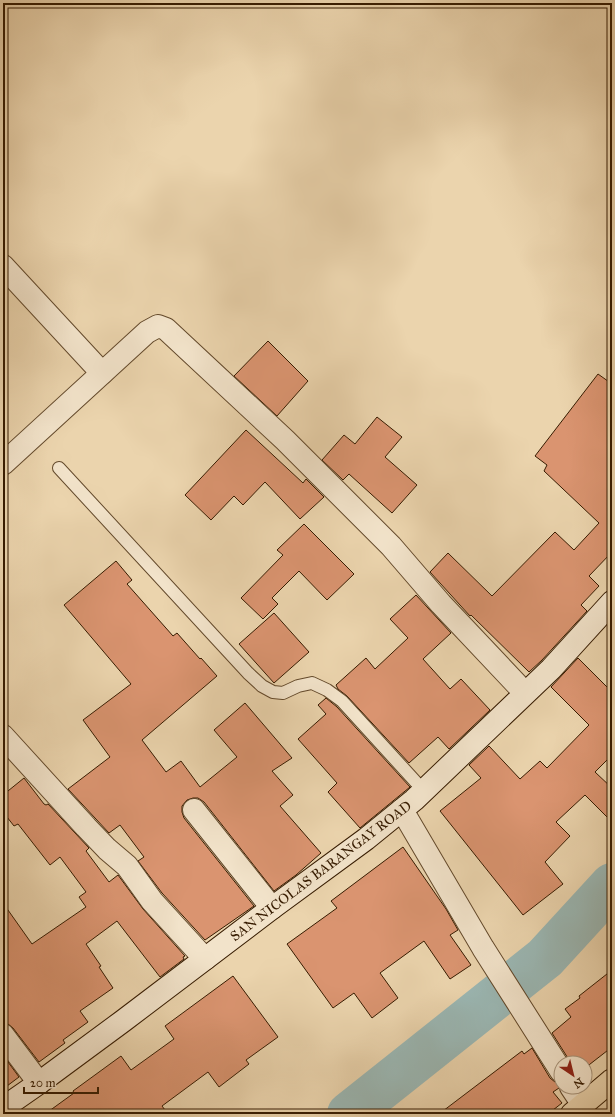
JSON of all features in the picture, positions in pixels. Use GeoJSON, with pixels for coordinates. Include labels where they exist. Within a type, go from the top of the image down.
{"type":"FeatureCollection","features":[{"type":"Feature","properties":{"kind":"highway"},"geometry":{"type":"LineString","coordinates":[[578,1110],[612,1080]]}},
{"type":"Feature","properties":{"kind":"street"},"geometry":{"type":"LineString","coordinates":[[3,266],[102,373]]}},
{"type":"Feature","properties":{"kind":"street"},"geometry":{"type":"LineString","coordinates":[[3,464],[147,332],[158,326],[166,329],[285,440],[391,546],[441,604],[525,693]]}},
{"type":"Feature","properties":{"kind":"street","name":"SAN NICOLAS BARANGAY ROAD"},"geometry":{"type":"LineString","coordinates":[[3,1108],[40,1083],[366,839],[402,810],[424,791],[551,669],[612,602]]}},
{"type":"Feature","properties":{"kind":"street"},"geometry":{"type":"LineString","coordinates":[[3,736],[86,827],[107,849],[127,866],[152,901],[205,959]]}},
{"type":"Feature","properties":{"kind":"street"},"geometry":{"type":"LineString","coordinates":[[194,810],[272,908]]}},
{"type":"Feature","properties":{"kind":"street"},"geometry":{"type":"LineString","coordinates":[[402,810],[483,948],[553,1059]]}},
{"type":"Feature","properties":{"kind":"street"},"geometry":{"type":"LineString","coordinates":[[3,1035],[40,1083]]}},
{"type":"Feature","properties":{"kind":"street"},"geometry":{"type":"LineString","coordinates":[[574,1095],[578,1110]]}},
{"type":"Feature","properties":{"kind":"lane"},"geometry":{"type":"LineString","coordinates":[[59,468],[248,674],[262,686],[273,692],[283,693],[298,686],[312,683],[327,690],[342,701],[424,791]]}},
{"type":"Feature","properties":{"kind":"building"},"geometry":{"type":"Polygon","coordinates":[[[268,341],[308,381],[277,416],[234,376],[268,341]]]}},
{"type":"Feature","properties":{"kind":"building"},"geometry":{"type":"Polygon","coordinates":[[[598,374],[612,384],[612,552],[589,576],[599,586],[581,605],[587,611],[529,672],[471,615],[470,616],[430,572],[448,553],[492,596],[555,532],[574,550],[599,523],[544,471],[547,465],[535,456],[598,374]]]}},
{"type":"Feature","properties":{"kind":"building"},"geometry":{"type":"Polygon","coordinates":[[[377,417],[402,437],[385,457],[417,485],[392,513],[349,474],[343,480],[322,460],[344,435],[355,444],[377,417]]]}},
{"type":"Feature","properties":{"kind":"building"},"geometry":{"type":"Polygon","coordinates":[[[246,430],[303,483],[306,479],[324,497],[300,519],[265,482],[243,505],[234,496],[211,520],[185,495],[246,430]]]}},
{"type":"Feature","properties":{"kind":"building"},"geometry":{"type":"Polygon","coordinates":[[[304,524],[354,574],[327,600],[299,571],[272,598],[278,604],[263,619],[241,598],[283,555],[277,550],[304,524]]]}},
{"type":"Feature","properties":{"kind":"building"},"geometry":{"type":"Polygon","coordinates":[[[116,561],[132,580],[127,584],[173,636],[177,633],[217,676],[142,740],[166,772],[181,761],[200,787],[237,757],[214,730],[245,703],[292,758],[272,771],[293,795],[280,806],[321,853],[296,875],[274,891],[204,802],[198,798],[187,800],[182,806],[184,818],[254,906],[205,940],[162,893],[138,861],[144,857],[120,825],[109,833],[68,789],[110,757],[83,720],[131,684],[64,605],[116,561]]]}},
{"type":"Feature","properties":{"kind":"building"},"geometry":{"type":"Polygon","coordinates":[[[416,595],[451,633],[423,659],[450,689],[461,679],[490,710],[449,749],[438,737],[409,763],[347,696],[338,689],[336,685],[366,658],[375,669],[408,638],[390,619],[416,595]]]}},
{"type":"Feature","properties":{"kind":"building"},"geometry":{"type":"Polygon","coordinates":[[[274,613],[309,652],[274,683],[239,644],[274,613]]]}},
{"type":"Feature","properties":{"kind":"building"},"geometry":{"type":"Polygon","coordinates":[[[578,658],[612,692],[612,755],[595,772],[612,788],[612,822],[585,795],[556,822],[570,836],[545,862],[563,884],[523,915],[440,811],[481,778],[469,765],[489,746],[520,779],[540,761],[547,768],[589,725],[551,687],[578,658]]]}},
{"type":"Feature","properties":{"kind":"building"},"geometry":{"type":"Polygon","coordinates":[[[326,698],[337,707],[410,787],[360,828],[328,792],[337,783],[298,739],[326,714],[318,705],[326,698]]]}},
{"type":"Feature","properties":{"kind":"building"},"geometry":{"type":"Polygon","coordinates":[[[24,778],[44,804],[48,804],[89,848],[86,851],[109,882],[118,875],[143,909],[185,956],[183,957],[184,959],[160,977],[117,921],[86,944],[101,966],[99,967],[113,988],[80,1011],[88,1022],[63,1040],[65,1043],[39,1062],[13,1028],[8,1024],[3,1023],[3,903],[32,944],[86,907],[79,897],[86,892],[60,857],[50,865],[18,824],[14,826],[3,812],[3,795],[24,778]]]}},
{"type":"Feature","properties":{"kind":"building"},"geometry":{"type":"Polygon","coordinates":[[[403,847],[446,909],[458,930],[450,935],[471,965],[450,979],[424,941],[380,973],[398,998],[372,1018],[354,993],[333,1008],[287,944],[337,908],[331,901],[403,847]]]}},
{"type":"Feature","properties":{"kind":"building"},"geometry":{"type":"Polygon","coordinates":[[[612,970],[612,1047],[593,1062],[593,1055],[566,1055],[552,1033],[571,1017],[565,1009],[580,998],[579,996],[612,970]]]}},
{"type":"Feature","properties":{"kind":"building"},"geometry":{"type":"Polygon","coordinates":[[[233,976],[278,1037],[246,1060],[249,1064],[219,1087],[208,1072],[162,1106],[168,1114],[45,1114],[74,1093],[73,1091],[121,1056],[131,1070],[174,1039],[165,1026],[233,976]]]}},
{"type":"Feature","properties":{"kind":"building"},"geometry":{"type":"Polygon","coordinates":[[[532,1048],[550,1078],[553,1080],[553,1095],[555,1095],[562,1103],[548,1114],[439,1114],[522,1051],[524,1054],[532,1048]]]}},
{"type":"Feature","properties":{"kind":"building"},"geometry":{"type":"Polygon","coordinates":[[[8,1062],[19,1077],[3,1089],[3,1065],[8,1062]]]}},
{"type":"Feature","properties":{"kind":"waterway"},"geometry":{"type":"LineString","coordinates":[[349,1114],[545,958],[612,885]]}}]}
